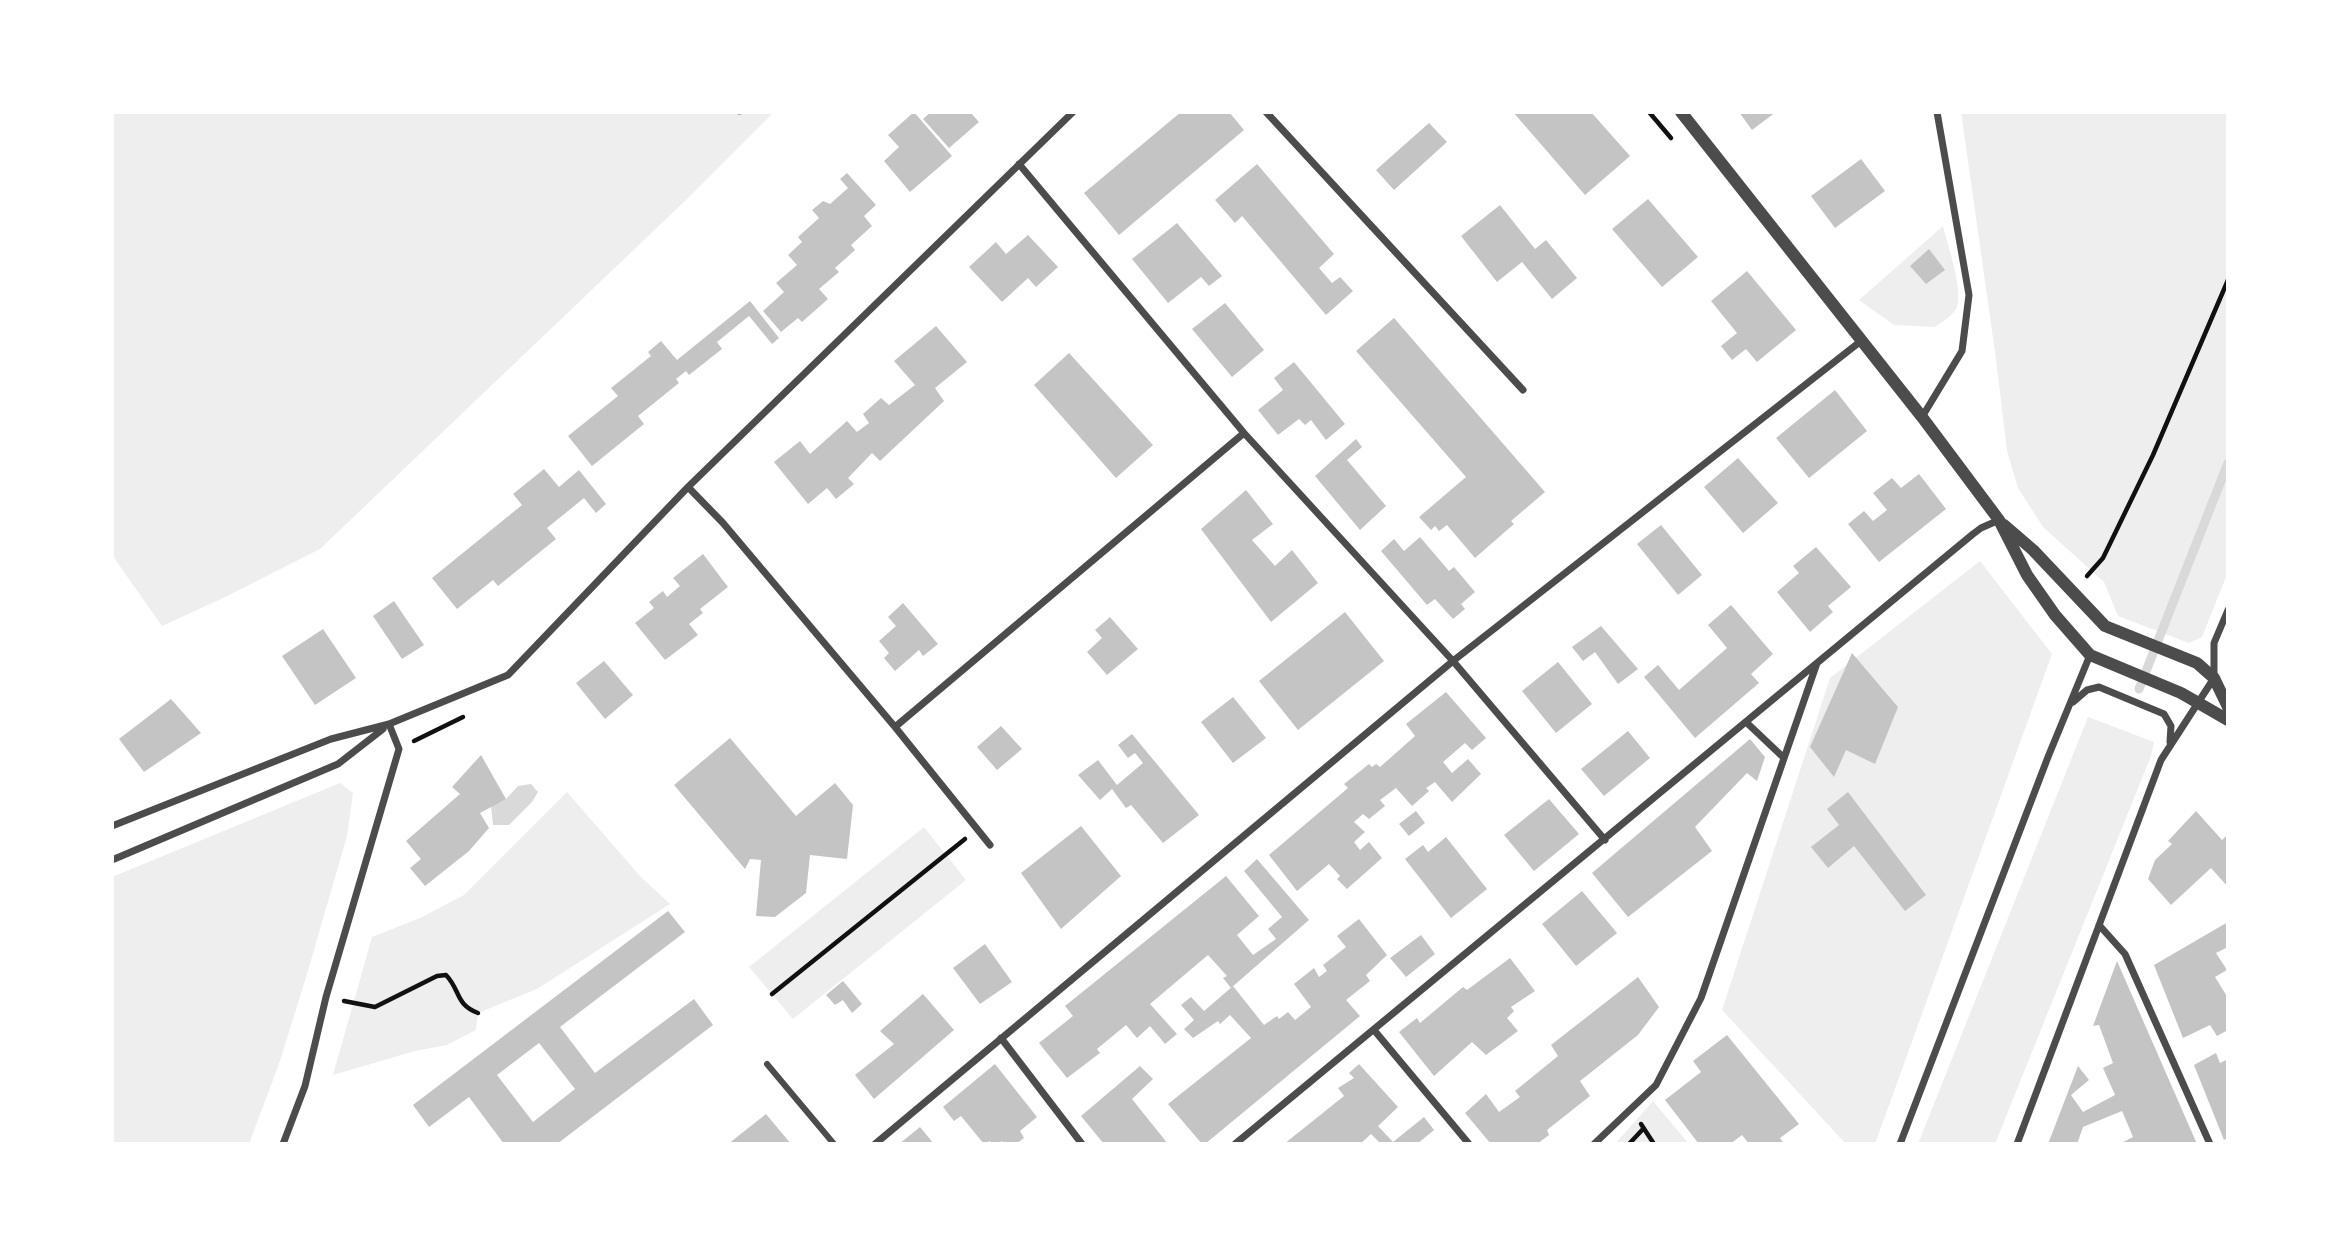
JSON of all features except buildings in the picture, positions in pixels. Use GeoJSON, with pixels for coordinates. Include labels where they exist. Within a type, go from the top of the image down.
{"type":"FeatureCollection","features":[{"type":"Feature","properties":{"kind":"street"},"geometry":{"type":"LineString","coordinates":[[112,826],[331,739],[389,724],[508,675],[688,487],[1073,112]]}},
{"type":"Feature","properties":{"kind":"street"},"geometry":{"type":"LineString","coordinates":[[1266,112],[1523,390]]}},
{"type":"Feature","properties":{"kind":"street"},"geometry":{"type":"LineString","coordinates":[[1681,112],[1922,417],[1998,520],[2027,575],[2055,615],[2093,657],[2180,693],[2228,720]]}},
{"type":"Feature","properties":{"kind":"street"},"geometry":{"type":"LineString","coordinates":[[1922,417],[1962,351],[1969,295],[1937,112]]}},
{"type":"Feature","properties":{"kind":"street"},"geometry":{"type":"LineString","coordinates":[[1020,164],[1244,433],[1453,661],[1605,840]]}},
{"type":"Feature","properties":{"kind":"street"},"geometry":{"type":"LineString","coordinates":[[875,1144],[1453,661],[1861,341]]}},
{"type":"Feature","properties":{"kind":"street"},"geometry":{"type":"LineString","coordinates":[[895,727],[1244,433]]}},
{"type":"Feature","properties":{"kind":"street"},"geometry":{"type":"LineString","coordinates":[[688,487],[723,523],[895,727],[990,845]]}},
{"type":"Feature","properties":{"kind":"street"},"geometry":{"type":"LineString","coordinates":[[1998,520],[2033,550],[2105,626],[2197,663],[2214,678],[2228,707]]}},
{"type":"Feature","properties":{"kind":"street"},"geometry":{"type":"LineString","coordinates":[[1236,1144],[1981,528],[1998,520]]}},
{"type":"Feature","properties":{"kind":"street"},"geometry":{"type":"LineString","coordinates":[[2017,1144],[2161,760],[2214,678],[2214,643],[2228,610]]}},
{"type":"Feature","properties":{"kind":"street"},"geometry":{"type":"LineString","coordinates":[[1900,1144],[2070,705],[2093,657]]}},
{"type":"Feature","properties":{"kind":"street"},"geometry":{"type":"LineString","coordinates":[[1594,1144],[1656,1085],[1701,998],[1818,663]]}},
{"type":"Feature","properties":{"kind":"street"},"geometry":{"type":"LineString","coordinates":[[2070,705],[2087,690],[2099,687],[2164,714],[2171,726],[2170,743]]}},
{"type":"Feature","properties":{"kind":"street"},"geometry":{"type":"LineString","coordinates":[[1746,722],[1784,758]]}},
{"type":"Feature","properties":{"kind":"street"},"geometry":{"type":"LineString","coordinates":[[112,860],[338,764],[389,724]]}},
{"type":"Feature","properties":{"kind":"street"},"geometry":{"type":"LineString","coordinates":[[283,1144],[305,1086],[326,997],[399,749],[389,724]]}},
{"type":"Feature","properties":{"kind":"street"},"geometry":{"type":"LineString","coordinates":[[2099,925],[2125,954],[2210,1144]]}},
{"type":"Feature","properties":{"kind":"street"},"geometry":{"type":"LineString","coordinates":[[1374,1030],[1469,1144]]}},
{"type":"Feature","properties":{"kind":"street"},"geometry":{"type":"LineString","coordinates":[[1001,1038],[1082,1144]]}},
{"type":"Feature","properties":{"kind":"street"},"geometry":{"type":"LineString","coordinates":[[767,1064],[834,1144]]}},
{"type":"Feature","properties":{"kind":"path"},"geometry":{"type":"LineString","coordinates":[[2073,593],[2103,558],[2153,455],[2228,280]]}},
{"type":"Feature","properties":{"kind":"path"},"geometry":{"type":"LineString","coordinates":[[772,994],[977,830]]}},
{"type":"Feature","properties":{"kind":"path"},"geometry":{"type":"LineString","coordinates":[[326,997],[374,1007],[428,980],[446,975],[454,983],[464,1008],[478,1013]]}},
{"type":"Feature","properties":{"kind":"path"},"geometry":{"type":"LineString","coordinates":[[1629,1144],[1643,1129]]}},
{"type":"Feature","properties":{"kind":"shaded area"},"geometry":{"type":"Polygon","coordinates":[[[112,112],[774,112],[686,200],[320,549],[162,626],[112,555],[112,112]]]}},
{"type":"Feature","properties":{"kind":"shaded area"},"geometry":{"type":"Polygon","coordinates":[[[1961,112],[2228,112],[2228,572],[2202,637],[2189,643],[2118,616],[2104,582],[2043,527],[2018,488],[2007,451],[1961,112]]]}},
{"type":"Feature","properties":{"kind":"shaded area"},"geometry":{"type":"Polygon","coordinates":[[[1943,226],[1958,292],[1956,309],[1949,316],[1935,327],[1894,325],[1859,300],[1943,226]]]}},
{"type":"Feature","properties":{"kind":"shaded area"},"geometry":{"type":"Polygon","coordinates":[[[1980,561],[2052,654],[1875,1144],[1846,1144],[1722,1010],[1830,678],[1980,561]]]}},
{"type":"Feature","properties":{"kind":"shaded area"},"geometry":{"type":"Polygon","coordinates":[[[2088,717],[2154,742],[2151,756],[1995,1144],[1918,1144],[2088,717]]]}},
{"type":"Feature","properties":{"kind":"shaded area"},"geometry":{"type":"Polygon","coordinates":[[[340,783],[353,793],[347,836],[280,1061],[249,1144],[112,1144],[112,877],[340,783]]]}},
{"type":"Feature","properties":{"kind":"shaded area"},"geometry":{"type":"Polygon","coordinates":[[[531,784],[538,792],[532,802],[509,825],[493,825],[491,806],[506,799],[518,786],[531,784]]]}},
{"type":"Feature","properties":{"kind":"shaded area"},"geometry":{"type":"Polygon","coordinates":[[[567,792],[640,876],[670,904],[537,989],[478,1013],[476,1030],[447,1045],[415,1051],[333,1075],[372,937],[420,918],[464,895],[567,792]]]}},
{"type":"Feature","properties":{"kind":"shaded area"},"geometry":{"type":"Polygon","coordinates":[[[924,827],[966,880],[793,1019],[749,967],[924,827]]]}},
{"type":"Feature","properties":{"kind":"shaded area"},"geometry":{"type":"Polygon","coordinates":[[[1653,1101],[1689,1144],[1615,1144],[1653,1101]]]}},
{"type":"Feature","properties":{"kind":"waterway"},"geometry":{"type":"LineString","coordinates":[[2139,689],[2228,463]]}}]}
